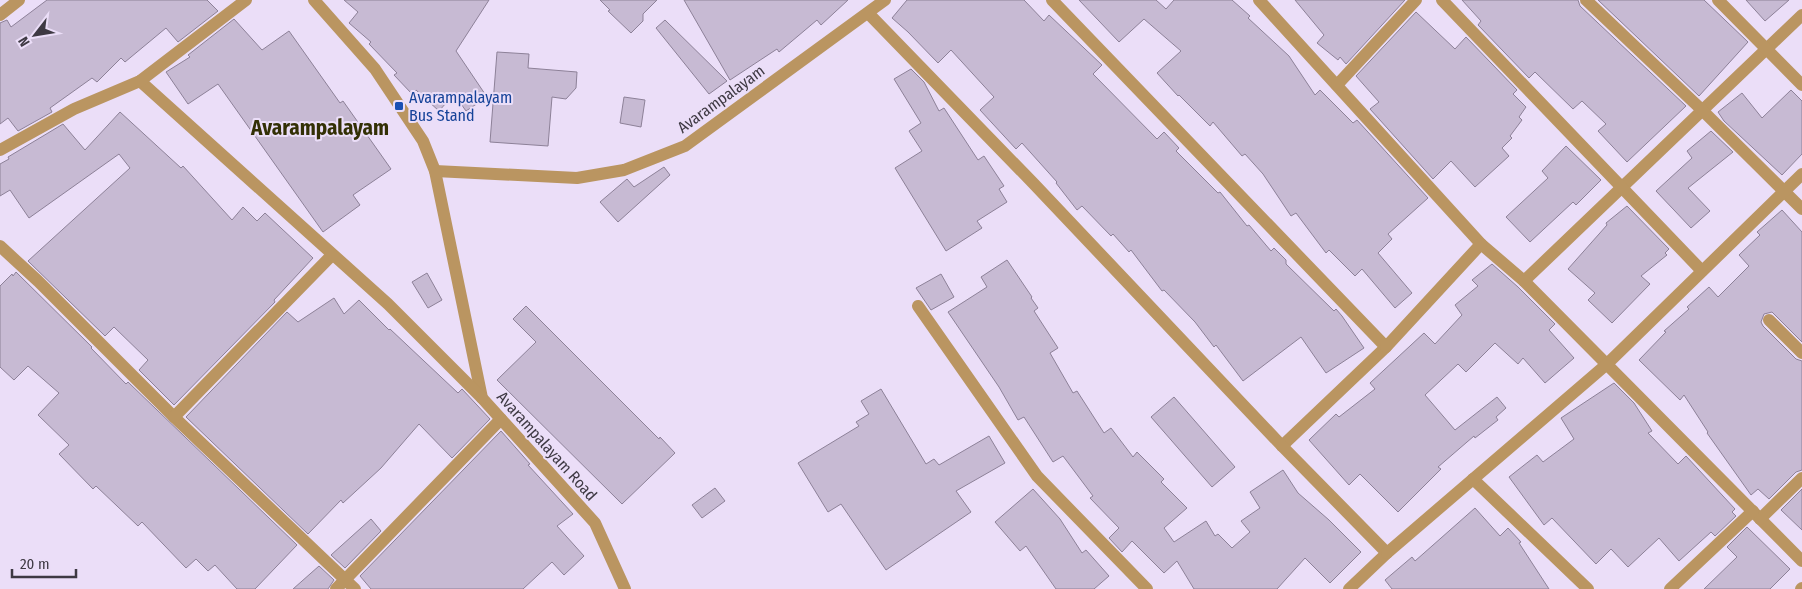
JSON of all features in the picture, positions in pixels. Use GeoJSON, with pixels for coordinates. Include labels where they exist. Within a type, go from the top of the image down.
{"type":"FeatureCollection","features":[{"type":"Feature","properties":{"kind":"street"},"geometry":{"type":"LineString","coordinates":[[0,15],[19,0]]}},
{"type":"Feature","properties":{"kind":"street"},"geometry":{"type":"LineString","coordinates":[[0,150],[74,109],[140,81],[246,0]]}},
{"type":"Feature","properties":{"kind":"street","name":"Avarampalayam Road"},"geometry":{"type":"LineString","coordinates":[[314,0],[375,69],[423,141],[435,171],[482,398],[595,523],[625,589]]}},
{"type":"Feature","properties":{"kind":"street","name":"Avarampalayam"},"geometry":{"type":"LineString","coordinates":[[435,171],[577,178],[624,170],[685,146],[885,0]]}},
{"type":"Feature","properties":{"kind":"street"},"geometry":{"type":"LineString","coordinates":[[1052,0],[1386,347]]}},
{"type":"Feature","properties":{"kind":"street"},"geometry":{"type":"LineString","coordinates":[[1259,0],[1481,244],[1524,281],[1802,561]]}},
{"type":"Feature","properties":{"kind":"street"},"geometry":{"type":"LineString","coordinates":[[1337,86],[1416,0]]}},
{"type":"Feature","properties":{"kind":"street"},"geometry":{"type":"LineString","coordinates":[[1442,0],[1702,271]]}},
{"type":"Feature","properties":{"kind":"street"},"geometry":{"type":"LineString","coordinates":[[1586,0],[1703,111],[1802,209]]}},
{"type":"Feature","properties":{"kind":"street"},"geometry":{"type":"LineString","coordinates":[[1718,0],[1802,85]]}},
{"type":"Feature","properties":{"kind":"street"},"geometry":{"type":"LineString","coordinates":[[868,13],[1034,184],[1282,446],[1387,553]]}},
{"type":"Feature","properties":{"kind":"street"},"geometry":{"type":"LineString","coordinates":[[1524,281],[1802,15]]}},
{"type":"Feature","properties":{"kind":"street"},"geometry":{"type":"LineString","coordinates":[[140,81],[388,304],[482,398]]}},
{"type":"Feature","properties":{"kind":"street"},"geometry":{"type":"LineString","coordinates":[[1349,589],[1387,553],[1607,364],[1802,174]]}},
{"type":"Feature","properties":{"kind":"street"},"geometry":{"type":"LineString","coordinates":[[1282,446],[1386,347],[1481,244]]}},
{"type":"Feature","properties":{"kind":"street"},"geometry":{"type":"LineString","coordinates":[[0,246],[38,280],[174,417],[355,589]]}},
{"type":"Feature","properties":{"kind":"street"},"geometry":{"type":"LineString","coordinates":[[174,417],[332,255]]}},
{"type":"Feature","properties":{"kind":"street"},"geometry":{"type":"LineString","coordinates":[[918,306],[1037,476],[1147,589]]}},
{"type":"Feature","properties":{"kind":"street"},"geometry":{"type":"LineString","coordinates":[[1768,320],[1802,353]]}},
{"type":"Feature","properties":{"kind":"street"},"geometry":{"type":"LineString","coordinates":[[336,589],[501,419]]}},
{"type":"Feature","properties":{"kind":"street"},"geometry":{"type":"LineString","coordinates":[[1670,589],[1802,478]]}},
{"type":"Feature","properties":{"kind":"street"},"geometry":{"type":"LineString","coordinates":[[1473,479],[1588,589]]}},
{"type":"Feature","properties":{"kind":"building"},"geometry":{"type":"Polygon","coordinates":[[[47,0],[207,0],[218,11],[178,42],[166,28],[125,62],[121,58],[97,82],[92,78],[50,108],[52,112],[18,131],[8,118],[0,124],[0,23],[7,20],[11,27],[47,0]]]}},
{"type":"Feature","properties":{"kind":"building"},"geometry":{"type":"Polygon","coordinates":[[[344,0],[489,0],[456,51],[487,97],[466,111],[454,94],[439,111],[416,90],[412,94],[394,75],[397,73],[369,44],[371,42],[349,23],[358,12],[344,0]]]}},
{"type":"Feature","properties":{"kind":"building"},"geometry":{"type":"Polygon","coordinates":[[[600,0],[657,0],[643,14],[643,21],[631,33],[608,11],[610,10],[600,0]]]}},
{"type":"Feature","properties":{"kind":"building"},"geometry":{"type":"Polygon","coordinates":[[[684,0],[848,0],[821,25],[817,20],[779,52],[777,49],[730,80],[684,0]]]}},
{"type":"Feature","properties":{"kind":"building"},"geometry":{"type":"Polygon","coordinates":[[[907,0],[1024,0],[1044,21],[1049,15],[1102,65],[1093,74],[1157,139],[1164,132],[1179,148],[1176,151],[1218,193],[1220,192],[1247,226],[1249,225],[1271,251],[1274,248],[1286,260],[1286,264],[1334,311],[1336,309],[1364,348],[1326,373],[1301,337],[1243,381],[1216,345],[1214,347],[1195,322],[1164,290],[1162,291],[1131,250],[1129,252],[1113,234],[1111,236],[1082,206],[1077,210],[1057,182],[1022,143],[1016,149],[980,110],[994,97],[951,50],[938,63],[892,18],[907,0]]]}},
{"type":"Feature","properties":{"kind":"building"},"geometry":{"type":"Polygon","coordinates":[[[1079,0],[1156,0],[1166,9],[1174,0],[1232,0],[1250,16],[1248,18],[1289,56],[1315,95],[1320,90],[1353,123],[1357,120],[1428,198],[1388,234],[1392,239],[1378,253],[1412,293],[1395,308],[1362,269],[1355,276],[1329,250],[1326,253],[1296,213],[1291,216],[1263,174],[1245,154],[1242,156],[1213,122],[1210,126],[1157,73],[1181,51],[1144,19],[1119,42],[1079,0]]]}},
{"type":"Feature","properties":{"kind":"building"},"geometry":{"type":"Polygon","coordinates":[[[1295,0],[1405,0],[1346,64],[1340,57],[1338,60],[1317,43],[1324,35],[1295,0]]]}},
{"type":"Feature","properties":{"kind":"building"},"geometry":{"type":"Polygon","coordinates":[[[1462,0],[1578,0],[1580,6],[1686,106],[1627,162],[1598,131],[1606,124],[1582,101],[1573,109],[1535,72],[1529,78],[1478,25],[1481,21],[1462,0]]]}},
{"type":"Feature","properties":{"kind":"building"},"geometry":{"type":"Polygon","coordinates":[[[1598,0],[1704,0],[1748,42],[1699,96],[1598,0]]]}},
{"type":"Feature","properties":{"kind":"building"},"geometry":{"type":"Polygon","coordinates":[[[1746,0],[1789,0],[1765,21],[1746,0]]]}},
{"type":"Feature","properties":{"kind":"building"},"geometry":{"type":"Polygon","coordinates":[[[1416,12],[1455,49],[1466,37],[1517,90],[1513,94],[1526,107],[1519,117],[1522,120],[1510,136],[1512,138],[1502,148],[1509,156],[1475,187],[1451,161],[1433,179],[1370,109],[1379,102],[1356,76],[1416,12]]]}},
{"type":"Feature","properties":{"kind":"building"},"geometry":{"type":"Polygon","coordinates":[[[234,19],[262,50],[289,31],[340,103],[343,101],[391,169],[353,195],[360,205],[323,232],[218,84],[188,104],[166,72],[190,57],[188,55],[234,19]]]}},
{"type":"Feature","properties":{"kind":"building"},"geometry":{"type":"Polygon","coordinates":[[[665,20],[727,81],[709,94],[656,28],[665,20]]]}},
{"type":"Feature","properties":{"kind":"building"},"geometry":{"type":"Polygon","coordinates":[[[497,52],[529,54],[528,68],[577,72],[576,88],[566,99],[552,97],[548,146],[490,142],[497,52]]]}},
{"type":"Feature","properties":{"kind":"building"},"geometry":{"type":"Polygon","coordinates":[[[911,69],[924,82],[939,111],[944,108],[978,160],[984,156],[1004,186],[999,189],[1007,202],[977,221],[982,228],[946,251],[895,168],[922,151],[909,131],[921,123],[894,79],[911,69]]]}},
{"type":"Feature","properties":{"kind":"building"},"geometry":{"type":"Polygon","coordinates":[[[1791,90],[1802,101],[1802,154],[1782,175],[1724,121],[1718,112],[1742,93],[1762,118],[1791,90]]]}},
{"type":"Feature","properties":{"kind":"building"},"geometry":{"type":"Polygon","coordinates":[[[624,97],[645,100],[641,127],[620,123],[624,97]]]}},
{"type":"Feature","properties":{"kind":"building"},"geometry":{"type":"Polygon","coordinates":[[[120,112],[181,168],[183,166],[232,220],[243,207],[257,221],[265,213],[313,258],[274,300],[275,302],[174,405],[139,370],[148,360],[114,327],[105,336],[28,261],[130,168],[119,154],[29,218],[10,190],[0,196],[0,164],[9,159],[8,157],[63,124],[85,150],[120,112]]]}},
{"type":"Feature","properties":{"kind":"building"},"geometry":{"type":"Polygon","coordinates":[[[1711,131],[1733,152],[1688,188],[1710,211],[1691,228],[1656,191],[1692,158],[1687,151],[1711,131]]]}},
{"type":"Feature","properties":{"kind":"building"},"geometry":{"type":"Polygon","coordinates":[[[1566,146],[1601,180],[1576,205],[1573,202],[1530,242],[1506,217],[1548,178],[1542,171],[1566,146]]]}},
{"type":"Feature","properties":{"kind":"building"},"geometry":{"type":"Polygon","coordinates":[[[664,167],[670,175],[618,222],[600,202],[627,179],[634,187],[664,167]]]}},
{"type":"Feature","properties":{"kind":"building"},"geometry":{"type":"Polygon","coordinates":[[[1627,206],[1669,249],[1665,253],[1667,255],[1641,276],[1650,284],[1612,323],[1588,300],[1595,293],[1568,269],[1607,225],[1606,223],[1627,206]]]}},
{"type":"Feature","properties":{"kind":"building"},"geometry":{"type":"Polygon","coordinates":[[[1782,210],[1802,232],[1802,342],[1772,312],[1764,314],[1761,322],[1796,359],[1802,361],[1802,470],[1796,472],[1769,499],[1758,489],[1751,495],[1707,433],[1684,395],[1680,400],[1639,360],[1666,332],[1664,331],[1689,309],[1687,307],[1709,287],[1718,297],[1749,266],[1739,255],[1760,235],[1757,232],[1782,210]]]}},
{"type":"Feature","properties":{"kind":"building"},"geometry":{"type":"Polygon","coordinates":[[[1007,260],[1032,297],[1038,308],[1034,311],[1058,348],[1050,353],[1073,393],[1077,391],[1104,433],[1111,428],[1133,457],[1137,452],[1164,479],[1161,482],[1187,508],[1164,528],[1174,542],[1206,521],[1215,536],[1218,534],[1232,548],[1250,532],[1241,521],[1260,508],[1250,492],[1283,470],[1298,493],[1361,552],[1330,583],[1305,558],[1277,589],[1194,589],[1177,561],[1164,573],[1132,541],[1122,552],[1109,538],[1119,528],[1090,498],[1093,496],[1063,456],[1053,462],[1024,417],[1018,420],[999,387],[948,312],[987,287],[981,277],[1007,260]]]}},
{"type":"Feature","properties":{"kind":"building"},"geometry":{"type":"Polygon","coordinates":[[[1492,264],[1555,324],[1549,330],[1574,358],[1545,383],[1523,358],[1518,364],[1495,343],[1466,372],[1458,364],[1425,395],[1455,430],[1497,397],[1506,408],[1496,417],[1498,420],[1475,438],[1474,436],[1438,467],[1441,469],[1398,512],[1360,474],[1349,485],[1309,440],[1336,414],[1339,417],[1375,389],[1370,383],[1424,333],[1435,344],[1462,315],[1455,305],[1478,286],[1472,280],[1492,264]]]}},
{"type":"Feature","properties":{"kind":"building"},"geometry":{"type":"Polygon","coordinates":[[[16,272],[92,347],[126,384],[128,382],[297,545],[255,589],[237,589],[215,565],[208,571],[196,559],[186,568],[142,522],[138,526],[96,486],[93,489],[59,454],[69,445],[38,415],[59,393],[28,366],[14,380],[0,367],[0,286],[16,272]]]}},
{"type":"Feature","properties":{"kind":"building"},"geometry":{"type":"Polygon","coordinates":[[[427,273],[442,300],[428,308],[412,282],[427,273]]]}},
{"type":"Feature","properties":{"kind":"building"},"geometry":{"type":"Polygon","coordinates":[[[941,274],[954,297],[931,310],[916,288],[941,274]]]}},
{"type":"Feature","properties":{"kind":"building"},"geometry":{"type":"Polygon","coordinates":[[[334,298],[344,314],[359,300],[458,393],[462,389],[490,419],[452,458],[419,424],[381,468],[343,503],[341,500],[308,534],[186,417],[287,312],[298,322],[334,298]]]}},
{"type":"Feature","properties":{"kind":"building"},"geometry":{"type":"Polygon","coordinates":[[[526,306],[675,453],[622,504],[497,380],[536,342],[513,319],[526,306]]]}},
{"type":"Feature","properties":{"kind":"building"},"geometry":{"type":"Polygon","coordinates":[[[1614,383],[1634,403],[1652,431],[1648,433],[1678,464],[1686,456],[1735,509],[1732,512],[1736,516],[1715,536],[1711,532],[1679,561],[1659,538],[1628,567],[1611,549],[1596,564],[1552,518],[1544,525],[1509,477],[1537,455],[1543,462],[1574,439],[1561,418],[1614,383]]]}},
{"type":"Feature","properties":{"kind":"building"},"geometry":{"type":"Polygon","coordinates":[[[881,389],[926,464],[934,459],[939,465],[989,436],[1005,463],[956,491],[971,512],[886,570],[841,504],[828,512],[798,463],[859,426],[856,422],[869,414],[861,401],[881,389]]]}},
{"type":"Feature","properties":{"kind":"building"},"geometry":{"type":"Polygon","coordinates":[[[1174,397],[1235,467],[1212,487],[1151,417],[1174,397]]]}},
{"type":"Feature","properties":{"kind":"building"},"geometry":{"type":"Polygon","coordinates":[[[501,431],[530,464],[528,465],[573,514],[557,526],[584,556],[564,575],[552,562],[523,589],[371,589],[360,576],[501,431]]]}},
{"type":"Feature","properties":{"kind":"building"},"geometry":{"type":"Polygon","coordinates":[[[715,488],[725,501],[702,518],[692,505],[715,488]]]}},
{"type":"Feature","properties":{"kind":"building"},"geometry":{"type":"Polygon","coordinates":[[[1033,489],[1060,519],[1082,553],[1086,550],[1109,576],[1094,589],[1056,589],[1026,546],[1020,551],[995,522],[1033,489]]]}},
{"type":"Feature","properties":{"kind":"building"},"geometry":{"type":"Polygon","coordinates":[[[1802,489],[1802,530],[1781,510],[1802,489]]]}},
{"type":"Feature","properties":{"kind":"building"},"geometry":{"type":"Polygon","coordinates":[[[1475,508],[1500,536],[1508,528],[1521,542],[1519,543],[1549,589],[1392,589],[1385,580],[1412,557],[1415,561],[1475,508]]]}},
{"type":"Feature","properties":{"kind":"building"},"geometry":{"type":"Polygon","coordinates":[[[371,519],[381,531],[345,568],[331,555],[371,519]]]}},
{"type":"Feature","properties":{"kind":"building"},"geometry":{"type":"Polygon","coordinates":[[[1747,527],[1790,569],[1770,589],[1704,589],[1737,557],[1727,547],[1747,527]]]}},
{"type":"Feature","properties":{"kind":"building"},"geometry":{"type":"Polygon","coordinates":[[[319,566],[334,580],[328,589],[293,589],[319,566]]]}},
{"type":"Feature","properties":{"kind":"place","name":"Avarampalayam Bus Stand"},"geometry":{"type":"Point","coordinates":[399,106]}},
{"type":"Feature","properties":{"kind":"district","name":"Avarampalayam"},"geometry":{"type":"Point","coordinates":[320,128]}}]}
